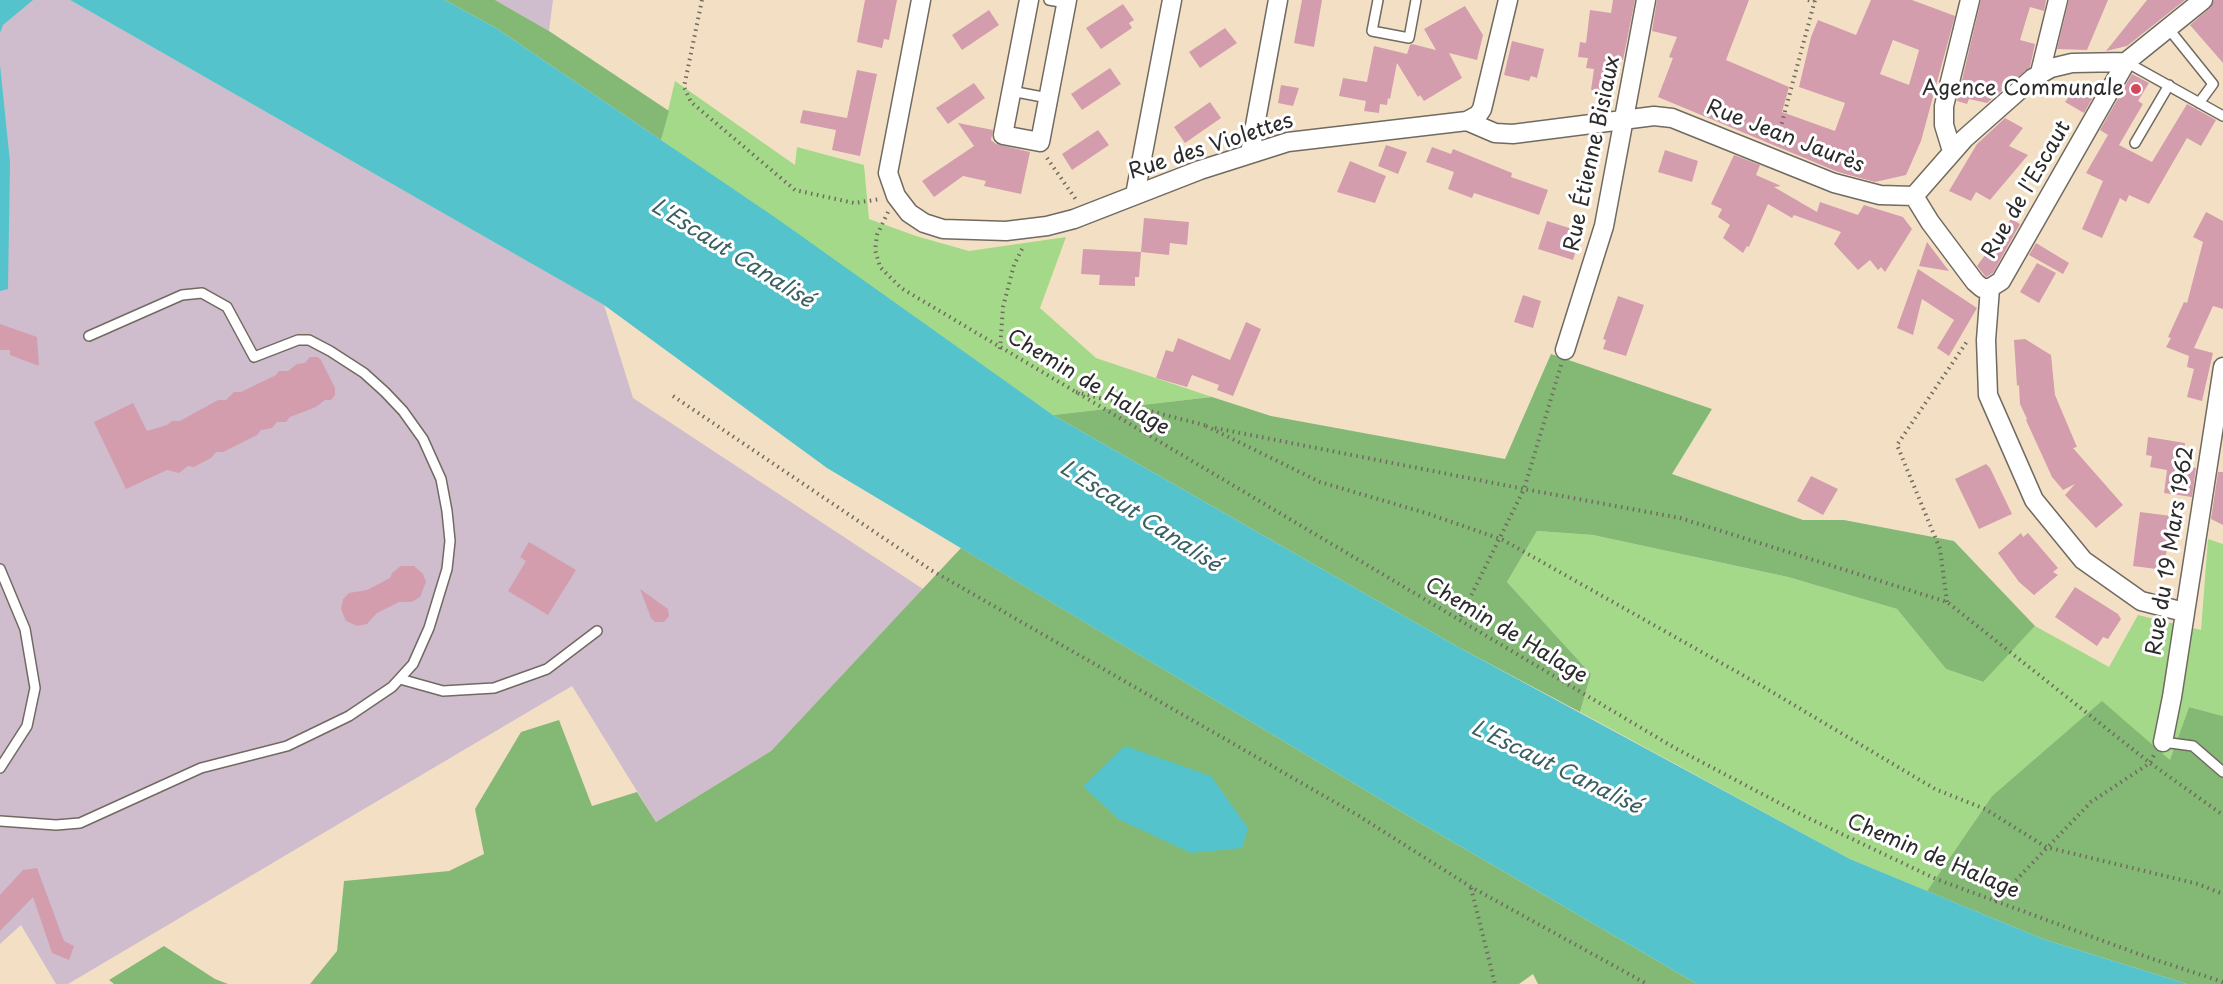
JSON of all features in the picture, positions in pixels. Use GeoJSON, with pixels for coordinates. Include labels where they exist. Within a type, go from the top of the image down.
{"type":"FeatureCollection","features":[{"type":"Feature","properties":{"kind":"street"},"geometry":{"type":"LineString","coordinates":[[896,196],[889,178],[889,160],[921,0]]}},
{"type":"Feature","properties":{"kind":"street"},"geometry":{"type":"LineString","coordinates":[[1029,0],[1003,135],[1040,142],[1061,1]]}},
{"type":"Feature","properties":{"kind":"street"},"geometry":{"type":"LineString","coordinates":[[1135,195],[1172,0]]}},
{"type":"Feature","properties":{"kind":"street"},"geometry":{"type":"LineString","coordinates":[[1250,153],[1278,0]]}},
{"type":"Feature","properties":{"kind":"street"},"geometry":{"type":"LineString","coordinates":[[1467,121],[1478,115],[1482,109],[1508,0]]}},
{"type":"Feature","properties":{"kind":"street","name":"Rue Étienne Bisiaux"},"geometry":{"type":"LineString","coordinates":[[1565,350],[1602,233],[1646,0]]}},
{"type":"Feature","properties":{"kind":"street"},"geometry":{"type":"LineString","coordinates":[[2040,73],[2058,0]]}},
{"type":"Feature","properties":{"kind":"street"},"geometry":{"type":"LineString","coordinates":[[1990,288],[1982,288],[1975,282],[1936,231],[1914,196],[1952,151],[2026,82],[2040,73],[2072,63],[2126,62],[2203,0]]}},
{"type":"Feature","properties":{"kind":"street"},"geometry":{"type":"LineString","coordinates":[[1952,151],[1944,125],[1944,106],[1967,1]]}},
{"type":"Feature","properties":{"kind":"street","name":"Rue de l'Escaut"},"geometry":{"type":"LineString","coordinates":[[2126,62],[2007,271],[1998,284],[1990,288],[1986,340],[1988,395],[2034,500],[2083,560],[2098,573],[2148,605],[2184,612]]}},
{"type":"Feature","properties":{"kind":"street","name":"Rue Jean Jaurès"},"geometry":{"type":"LineString","coordinates":[[1625,120],[1654,116],[1672,118],[1772,159],[1867,193],[1914,196]]}},
{"type":"Feature","properties":{"kind":"street","name":"Rue des Violettes"},"geometry":{"type":"LineString","coordinates":[[896,196],[909,213],[934,227],[955,230],[1028,229],[1060,223],[1250,153],[1317,136],[1467,121],[1495,132],[1513,134],[1625,120]]}},
{"type":"Feature","properties":{"kind":"street","name":"Rue du 19 Mars 1962"},"geometry":{"type":"LineString","coordinates":[[2163,742],[2223,367]]}},
{"type":"Feature","properties":{"kind":"lane"},"geometry":{"type":"LineString","coordinates":[[1378,0],[1372,31],[1409,38],[1416,0]]}},
{"type":"Feature","properties":{"kind":"lane"},"geometry":{"type":"LineString","coordinates":[[2168,28],[2212,84],[2199,103]]}},
{"type":"Feature","properties":{"kind":"lane"},"geometry":{"type":"LineString","coordinates":[[2126,62],[2223,116]]}},
{"type":"Feature","properties":{"kind":"lane"},"geometry":{"type":"LineString","coordinates":[[2135,143],[2169,85]]}},
{"type":"Feature","properties":{"kind":"lane"},"geometry":{"type":"LineString","coordinates":[[1011,91],[1048,98]]}},
{"type":"Feature","properties":{"kind":"lane"},"geometry":{"type":"LineString","coordinates":[[0,821],[57,825],[92,819],[201,768],[302,740],[349,716],[384,694],[400,679],[416,658],[429,628],[443,583],[450,541],[441,479],[423,439],[403,411],[364,373],[309,340],[286,343],[254,357],[227,307],[202,293],[183,295],[89,336]]}},
{"type":"Feature","properties":{"kind":"lane"},"geometry":{"type":"LineString","coordinates":[[0,569],[25,629],[35,688],[27,726],[0,768]]}},
{"type":"Feature","properties":{"kind":"lane"},"geometry":{"type":"LineString","coordinates":[[400,679],[443,690],[494,688],[547,669],[597,631]]}},
{"type":"Feature","properties":{"kind":"lane"},"geometry":{"type":"LineString","coordinates":[[2163,742],[2193,746],[2223,772]]}},
{"type":"Feature","properties":{"kind":"path"},"geometry":{"type":"LineString","coordinates":[[702,0],[684,87],[691,102],[795,190],[855,203],[896,196]]}},
{"type":"Feature","properties":{"kind":"path"},"geometry":{"type":"LineString","coordinates":[[1772,159],[1815,1],[1808,0]]}},
{"type":"Feature","properties":{"kind":"path"},"geometry":{"type":"LineString","coordinates":[[1040,142],[1042,152],[1086,214]]}},
{"type":"Feature","properties":{"kind":"path","name":"Chemin de Halage"},"geometry":{"type":"LineString","coordinates":[[896,196],[875,242],[880,267],[901,288],[1000,349],[1675,748],[1787,807],[1909,866],[1995,902],[2223,982]]}},
{"type":"Feature","properties":{"kind":"path"},"geometry":{"type":"LineString","coordinates":[[1000,349],[1003,307],[1014,265],[1023,249],[1028,229]]}},
{"type":"Feature","properties":{"kind":"path"},"geometry":{"type":"LineString","coordinates":[[1947,602],[1940,549],[1897,446],[1988,312]]}},
{"type":"Feature","properties":{"kind":"path"},"geometry":{"type":"LineString","coordinates":[[1459,620],[1497,538],[1524,489],[1565,350]]}},
{"type":"Feature","properties":{"kind":"path"},"geometry":{"type":"LineString","coordinates":[[1071,390],[1242,435],[1680,518],[1947,602],[2150,763],[2223,815]]}},
{"type":"Feature","properties":{"kind":"path"},"geometry":{"type":"LineString","coordinates":[[673,396],[932,570],[1359,816],[1471,887],[1647,984]]}},
{"type":"Feature","properties":{"kind":"path"},"geometry":{"type":"LineString","coordinates":[[1206,426],[1320,482],[1429,514],[1497,538],[1762,687],[1935,789],[1984,809],[2046,847],[2198,884],[2223,894]]}},
{"type":"Feature","properties":{"kind":"path"},"geometry":{"type":"LineString","coordinates":[[1995,902],[2091,802],[2150,763],[2163,742]]}},
{"type":"Feature","properties":{"kind":"path"},"geometry":{"type":"LineString","coordinates":[[1471,887],[1495,984]]}},
{"type":"Feature","properties":{"kind":"shaded area"},"geometry":{"type":"Polygon","coordinates":[[[0,0],[70,0],[604,305],[633,398],[923,589],[771,751],[656,822],[572,686],[68,984],[56,984],[21,925],[0,944],[0,0]]]}},
{"type":"Feature","properties":{"kind":"shaded area"},"geometry":{"type":"Polygon","coordinates":[[[495,0],[553,0],[549,31],[495,0]]]}},
{"type":"Feature","properties":{"kind":"green space"},"geometry":{"type":"Polygon","coordinates":[[[445,0],[495,0],[549,31],[669,111],[661,140],[496,28],[445,0]]]}},
{"type":"Feature","properties":{"kind":"green space"},"geometry":{"type":"Polygon","coordinates":[[[675,81],[795,165],[797,147],[864,165],[869,219],[916,236],[969,251],[1066,237],[1040,308],[1096,358],[1212,397],[1053,415],[661,140],[675,81]]]}},
{"type":"Feature","properties":{"kind":"green space"},"geometry":{"type":"Polygon","coordinates":[[[1551,354],[1712,409],[1672,474],[1803,520],[1844,520],[1954,541],[2035,626],[1983,682],[1946,669],[1897,609],[1788,577],[1593,535],[1537,531],[1507,582],[1591,674],[1580,712],[1460,648],[1053,415],[1212,397],[1271,416],[1505,459],[1551,354]]]}},
{"type":"Feature","properties":{"kind":"green space"},"geometry":{"type":"Polygon","coordinates":[[[1537,531],[1593,535],[1788,577],[1897,609],[1946,669],[1982,682],[2035,626],[2109,667],[2138,615],[2201,630],[2208,539],[2223,544],[2223,716],[2189,707],[2170,761],[2102,702],[1992,796],[1927,891],[1850,859],[1580,712],[1591,674],[1507,582],[1537,531]]]}},
{"type":"Feature","properties":{"kind":"green space"},"geometry":{"type":"Polygon","coordinates":[[[961,548],[1417,821],[1697,984],[1538,984],[1533,974],[1519,984],[310,984],[337,951],[344,881],[449,871],[484,854],[475,809],[521,732],[559,720],[592,806],[637,792],[656,822],[771,751],[961,548]]]}},
{"type":"Feature","properties":{"kind":"green space"},"geometry":{"type":"Polygon","coordinates":[[[2102,701],[2170,760],[2189,707],[2223,716],[2223,984],[2187,984],[2043,939],[1927,891],[1992,796],[2102,701]]]}},
{"type":"Feature","properties":{"kind":"green space"},"geometry":{"type":"Polygon","coordinates":[[[164,946],[215,979],[228,984],[114,984],[109,980],[164,946]]]}},
{"type":"Feature","properties":{"kind":"water"},"geometry":{"type":"Polygon","coordinates":[[[0,0],[33,0],[3,25],[0,33],[0,0]]]}},
{"type":"Feature","properties":{"kind":"water","name":"L'Escaut Canalisé"},"geometry":{"type":"Polygon","coordinates":[[[70,0],[445,0],[496,28],[776,218],[1053,415],[1460,648],[1850,859],[2043,939],[2187,984],[1697,984],[1417,821],[827,468],[604,305],[70,0]]]}},
{"type":"Feature","properties":{"kind":"water"},"geometry":{"type":"Polygon","coordinates":[[[0,65],[10,162],[8,289],[0,291],[0,65]]]}},
{"type":"Feature","properties":{"kind":"water"},"geometry":{"type":"Polygon","coordinates":[[[1125,746],[1211,776],[1248,828],[1242,848],[1191,853],[1118,819],[1083,786],[1125,746]]]}},
{"type":"Feature","properties":{"kind":"building"},"geometry":{"type":"Polygon","coordinates":[[[865,0],[897,0],[889,40],[884,39],[882,48],[857,42],[865,0]]]}},
{"type":"Feature","properties":{"kind":"building"},"geometry":{"type":"Polygon","coordinates":[[[1302,0],[1322,0],[1314,47],[1294,43],[1302,0]]]}},
{"type":"Feature","properties":{"kind":"building"},"geometry":{"type":"Polygon","coordinates":[[[1613,0],[1635,0],[1623,60],[1614,59],[1608,92],[1591,90],[1594,69],[1586,68],[1588,58],[1578,57],[1580,42],[1586,43],[1590,10],[1611,13],[1613,0]]]}},
{"type":"Feature","properties":{"kind":"building"},"geometry":{"type":"Polygon","coordinates":[[[1657,0],[1749,0],[1726,60],[1789,87],[1782,112],[1835,131],[1845,103],[1799,87],[1811,37],[1818,20],[1856,35],[1871,0],[1912,0],[1955,16],[1921,141],[1906,175],[1875,182],[1838,172],[1658,97],[1673,58],[1669,57],[1677,37],[1652,31],[1657,0]],[[1893,40],[1880,74],[1909,85],[1919,50],[1893,40]]]}},
{"type":"Feature","properties":{"kind":"building"},"geometry":{"type":"Polygon","coordinates":[[[1981,0],[2046,0],[2044,11],[2030,7],[2020,40],[2035,44],[2030,67],[1987,103],[1969,99],[1967,104],[1957,101],[1981,0]]]}},
{"type":"Feature","properties":{"kind":"building"},"geometry":{"type":"Polygon","coordinates":[[[2069,0],[2108,0],[2087,50],[2057,49],[2069,0]]]}},
{"type":"Feature","properties":{"kind":"building"},"geometry":{"type":"Polygon","coordinates":[[[2147,0],[2185,0],[2127,46],[2106,51],[2147,0]]]}},
{"type":"Feature","properties":{"kind":"building"},"geometry":{"type":"Polygon","coordinates":[[[2214,0],[2223,0],[2223,63],[2190,25],[2210,8],[2214,0]]]}},
{"type":"Feature","properties":{"kind":"building"},"geometry":{"type":"Polygon","coordinates":[[[1123,4],[1134,20],[1129,23],[1132,28],[1101,49],[1086,28],[1123,4]]]}},
{"type":"Feature","properties":{"kind":"building"},"geometry":{"type":"Polygon","coordinates":[[[1465,6],[1483,35],[1477,60],[1449,53],[1462,78],[1424,101],[1420,95],[1418,97],[1397,63],[1390,99],[1388,98],[1387,105],[1380,104],[1379,113],[1364,111],[1366,101],[1339,96],[1343,78],[1367,82],[1374,46],[1407,54],[1412,44],[1436,50],[1424,29],[1465,6]]]}},
{"type":"Feature","properties":{"kind":"building"},"geometry":{"type":"Polygon","coordinates":[[[989,10],[999,25],[962,50],[952,35],[989,10]]]}},
{"type":"Feature","properties":{"kind":"building"},"geometry":{"type":"Polygon","coordinates":[[[1225,28],[1237,43],[1200,68],[1189,52],[1225,28]]]}},
{"type":"Feature","properties":{"kind":"building"},"geometry":{"type":"Polygon","coordinates":[[[1512,41],[1544,49],[1537,78],[1531,76],[1529,81],[1504,75],[1512,41]]]}},
{"type":"Feature","properties":{"kind":"building"},"geometry":{"type":"Polygon","coordinates":[[[1110,68],[1121,84],[1082,110],[1071,94],[1110,68]]]}},
{"type":"Feature","properties":{"kind":"building"},"geometry":{"type":"Polygon","coordinates":[[[857,70],[877,74],[860,156],[832,150],[836,130],[800,123],[803,110],[847,118],[857,70]]]}},
{"type":"Feature","properties":{"kind":"building"},"geometry":{"type":"Polygon","coordinates":[[[2132,74],[2149,83],[2138,101],[2143,104],[2119,145],[2152,162],[2187,104],[2216,120],[2201,146],[2187,138],[2149,204],[2129,195],[2126,202],[2120,198],[2102,238],[2082,229],[2103,181],[2086,173],[2108,135],[2100,130],[2132,74]]]}},
{"type":"Feature","properties":{"kind":"building"},"geometry":{"type":"Polygon","coordinates":[[[2081,81],[2097,90],[2084,113],[2065,102],[2081,81]]]}},
{"type":"Feature","properties":{"kind":"building"},"geometry":{"type":"Polygon","coordinates":[[[974,83],[985,98],[948,124],[936,108],[974,83]]]}},
{"type":"Feature","properties":{"kind":"building"},"geometry":{"type":"Polygon","coordinates":[[[1281,85],[1299,88],[1293,106],[1278,103],[1281,85]]]}},
{"type":"Feature","properties":{"kind":"building"},"geometry":{"type":"Polygon","coordinates":[[[1210,102],[1221,118],[1185,143],[1174,127],[1210,102]]]}},
{"type":"Feature","properties":{"kind":"building"},"geometry":{"type":"Polygon","coordinates":[[[2005,118],[2023,128],[2009,146],[2028,155],[1990,200],[1976,192],[1971,201],[1949,191],[1977,144],[2005,118]]]}},
{"type":"Feature","properties":{"kind":"building"},"geometry":{"type":"Polygon","coordinates":[[[958,123],[993,130],[991,140],[996,144],[1030,152],[1021,194],[984,186],[986,181],[963,176],[934,197],[922,181],[974,146],[958,123]]]}},
{"type":"Feature","properties":{"kind":"building"},"geometry":{"type":"Polygon","coordinates":[[[1098,130],[1109,145],[1072,170],[1062,154],[1098,130]]]}},
{"type":"Feature","properties":{"kind":"building"},"geometry":{"type":"Polygon","coordinates":[[[1386,145],[1407,152],[1398,174],[1378,166],[1386,145]]]}},
{"type":"Feature","properties":{"kind":"building"},"geometry":{"type":"Polygon","coordinates":[[[1432,147],[1451,154],[1453,149],[1512,173],[1511,177],[1548,190],[1539,215],[1474,193],[1472,198],[1448,189],[1454,172],[1426,162],[1432,147]]]}},
{"type":"Feature","properties":{"kind":"building"},"geometry":{"type":"Polygon","coordinates":[[[1665,150],[1698,161],[1692,182],[1658,172],[1665,150]]]}},
{"type":"Feature","properties":{"kind":"building"},"geometry":{"type":"Polygon","coordinates":[[[1734,155],[1760,165],[1756,175],[1781,186],[1774,187],[1817,212],[1820,202],[1858,215],[1864,205],[1903,217],[1912,229],[1885,272],[1881,267],[1878,270],[1870,260],[1858,270],[1834,244],[1841,232],[1794,215],[1792,218],[1768,204],[1749,247],[1747,246],[1743,253],[1723,238],[1730,225],[1718,217],[1722,209],[1711,204],[1734,155]]]}},
{"type":"Feature","properties":{"kind":"building"},"geometry":{"type":"Polygon","coordinates":[[[1350,161],[1386,176],[1375,203],[1337,192],[1350,161]]]}},
{"type":"Feature","properties":{"kind":"building"},"geometry":{"type":"Polygon","coordinates":[[[2206,212],[2223,221],[2223,309],[2213,306],[2194,348],[2213,353],[2202,401],[2187,397],[2194,369],[2187,367],[2189,356],[2166,347],[2171,338],[2168,337],[2184,302],[2187,303],[2203,242],[2193,237],[2206,212]]]}},
{"type":"Feature","properties":{"kind":"building"},"geometry":{"type":"Polygon","coordinates":[[[1144,218],[1189,222],[1187,245],[1170,243],[1169,255],[1141,252],[1144,218]]]}},
{"type":"Feature","properties":{"kind":"building"},"geometry":{"type":"Polygon","coordinates":[[[2011,219],[2020,224],[1993,273],[1986,277],[1977,266],[2011,219]]]}},
{"type":"Feature","properties":{"kind":"building"},"geometry":{"type":"Polygon","coordinates":[[[1547,221],[1582,232],[1573,260],[1538,249],[1547,221]]]}},
{"type":"Feature","properties":{"kind":"building"},"geometry":{"type":"Polygon","coordinates":[[[1927,242],[1949,271],[1919,266],[1927,242]]]}},
{"type":"Feature","properties":{"kind":"building"},"geometry":{"type":"Polygon","coordinates":[[[2036,243],[2069,263],[2063,274],[2029,255],[2036,243]]]}},
{"type":"Feature","properties":{"kind":"building"},"geometry":{"type":"Polygon","coordinates":[[[1083,249],[1141,252],[1139,277],[1135,277],[1135,286],[1099,285],[1100,275],[1081,274],[1083,249]]]}},
{"type":"Feature","properties":{"kind":"building"},"geometry":{"type":"Polygon","coordinates":[[[2037,263],[2056,273],[2039,303],[2020,292],[2037,263]]]}},
{"type":"Feature","properties":{"kind":"building"},"geometry":{"type":"Polygon","coordinates":[[[1918,269],[1977,308],[1949,356],[1937,348],[1954,320],[1922,299],[1913,335],[1897,328],[1918,269]]]}},
{"type":"Feature","properties":{"kind":"building"},"geometry":{"type":"Polygon","coordinates":[[[1523,295],[1541,301],[1533,328],[1514,322],[1523,295]]]}},
{"type":"Feature","properties":{"kind":"building"},"geometry":{"type":"Polygon","coordinates":[[[1618,296],[1644,305],[1626,356],[1603,349],[1606,340],[1603,339],[1618,296]]]}},
{"type":"Feature","properties":{"kind":"building"},"geometry":{"type":"Polygon","coordinates":[[[1246,322],[1261,329],[1233,396],[1217,390],[1219,385],[1192,375],[1187,387],[1156,378],[1166,350],[1173,352],[1178,338],[1230,360],[1246,322]]]}},
{"type":"Feature","properties":{"kind":"building"},"geometry":{"type":"Polygon","coordinates":[[[0,324],[37,337],[39,366],[10,355],[10,350],[0,350],[0,324]]]}},
{"type":"Feature","properties":{"kind":"building"},"geometry":{"type":"Polygon","coordinates":[[[2025,339],[2051,355],[2055,395],[2077,447],[2073,448],[2123,505],[2096,528],[2065,495],[2075,484],[2063,490],[2052,477],[2026,420],[2020,404],[2019,385],[2017,386],[2014,340],[2025,339]]]}},
{"type":"Feature","properties":{"kind":"building"},"geometry":{"type":"Polygon","coordinates":[[[310,357],[318,357],[321,360],[335,388],[335,395],[331,400],[325,400],[316,407],[290,417],[286,422],[277,422],[272,428],[261,430],[257,435],[223,452],[216,452],[211,458],[194,467],[188,466],[179,473],[167,470],[126,489],[94,422],[133,403],[147,431],[167,425],[172,421],[180,421],[218,400],[226,400],[234,392],[241,392],[276,375],[279,371],[288,371],[297,364],[305,363],[310,357]]]}},
{"type":"Feature","properties":{"kind":"building"},"geometry":{"type":"Polygon","coordinates":[[[2148,437],[2185,443],[2182,465],[2196,468],[2192,497],[2164,493],[2167,470],[2150,467],[2152,456],[2146,455],[2148,437]]]}},
{"type":"Feature","properties":{"kind":"building"},"geometry":{"type":"Polygon","coordinates":[[[1986,464],[2012,514],[1979,529],[1955,479],[1986,464]]]}},
{"type":"Feature","properties":{"kind":"building"},"geometry":{"type":"Polygon","coordinates":[[[2218,472],[2223,472],[2223,525],[2211,519],[2218,472]]]}},
{"type":"Feature","properties":{"kind":"building"},"geometry":{"type":"Polygon","coordinates":[[[1811,476],[1838,489],[1823,515],[1797,501],[1811,476]]]}},
{"type":"Feature","properties":{"kind":"building"},"geometry":{"type":"Polygon","coordinates":[[[2140,512],[2171,516],[2164,570],[2133,566],[2140,512]]]}},
{"type":"Feature","properties":{"kind":"building"},"geometry":{"type":"Polygon","coordinates":[[[2021,533],[2023,537],[2028,533],[2058,568],[2053,572],[2058,575],[2034,595],[2019,582],[1998,553],[2021,533]]]}},
{"type":"Feature","properties":{"kind":"building"},"geometry":{"type":"Polygon","coordinates":[[[529,542],[576,570],[548,615],[508,591],[526,561],[520,557],[529,542]]]}},
{"type":"Feature","properties":{"kind":"building"},"geometry":{"type":"Polygon","coordinates":[[[401,566],[414,566],[423,574],[426,582],[420,597],[412,602],[399,602],[377,613],[367,624],[357,626],[346,621],[341,609],[343,599],[349,593],[367,590],[390,578],[392,573],[401,566]]]}},
{"type":"Feature","properties":{"kind":"building"},"geometry":{"type":"Polygon","coordinates":[[[2075,587],[2118,614],[2121,619],[2108,639],[2103,637],[2097,646],[2055,617],[2075,587]]]}},
{"type":"Feature","properties":{"kind":"building"},"geometry":{"type":"Polygon","coordinates":[[[640,589],[668,609],[669,616],[664,622],[655,622],[651,618],[640,589]]]}},
{"type":"Feature","properties":{"kind":"building"},"geometry":{"type":"Polygon","coordinates":[[[37,868],[64,941],[74,946],[69,960],[52,953],[33,897],[0,931],[0,895],[23,870],[37,868]]]}},
{"type":"Feature","properties":{"kind":"place","name":"Agence Communale"},"geometry":{"type":"Point","coordinates":[2136,89]}}]}
